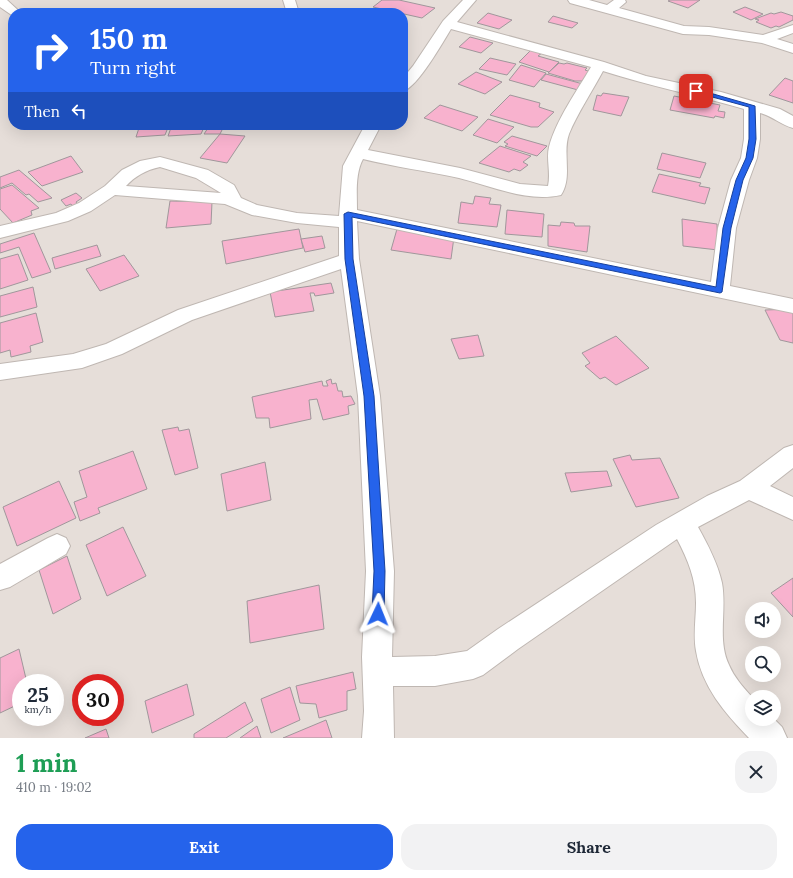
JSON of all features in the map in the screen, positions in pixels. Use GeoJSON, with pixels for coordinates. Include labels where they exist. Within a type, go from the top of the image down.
{"type":"FeatureCollection","features":[{"type":"Feature","properties":{"kind":"street"},"geometry":{"type":"LineString","coordinates":[[408,81],[418,69],[448,24],[470,0]]}},
{"type":"Feature","properties":{"kind":"street"},"geometry":{"type":"LineString","coordinates":[[574,0],[683,30],[709,31],[764,39],[793,49]]}},
{"type":"Feature","properties":{"kind":"street"},"geometry":{"type":"LineString","coordinates":[[609,9],[623,0]]}},
{"type":"Feature","properties":{"kind":"street"},"geometry":{"type":"LineString","coordinates":[[0,1],[9,8]]}},
{"type":"Feature","properties":{"kind":"street"},"geometry":{"type":"LineString","coordinates":[[448,24],[599,65],[642,79],[775,112],[793,123]]}},
{"type":"Feature","properties":{"kind":"street"},"geometry":{"type":"LineString","coordinates":[[764,39],[793,29]]}},
{"type":"Feature","properties":{"kind":"street"},"geometry":{"type":"LineString","coordinates":[[358,153],[401,163],[459,173],[528,190],[544,193],[555,191],[558,180],[557,149],[561,134],[599,65]]}},
{"type":"Feature","properties":{"kind":"street"},"geometry":{"type":"LineString","coordinates":[[720,290],[727,228],[740,180],[749,158],[752,139],[752,106]]}},
{"type":"Feature","properties":{"kind":"street"},"geometry":{"type":"LineString","coordinates":[[370,130],[351,166],[348,218],[349,259],[369,396],[380,571],[377,672],[379,712],[378,738]]}},
{"type":"Feature","properties":{"kind":"street"},"geometry":{"type":"LineString","coordinates":[[0,232],[62,217],[85,207],[111,190],[128,174],[146,165],[160,162],[174,164],[202,174],[228,190],[234,202]]}},
{"type":"Feature","properties":{"kind":"street"},"geometry":{"type":"LineString","coordinates":[[111,190],[229,199],[252,210],[297,218],[348,218],[720,290],[793,306]]}},
{"type":"Feature","properties":{"kind":"street"},"geometry":{"type":"LineString","coordinates":[[0,372],[74,362],[143,336],[185,315],[349,259]]}},
{"type":"Feature","properties":{"kind":"street"},"geometry":{"type":"LineString","coordinates":[[377,672],[435,671],[473,665],[514,635],[665,533],[716,504],[749,488],[793,455]]}},
{"type":"Feature","properties":{"kind":"street"},"geometry":{"type":"LineString","coordinates":[[749,488],[793,509]]}},
{"type":"Feature","properties":{"kind":"street"},"geometry":{"type":"LineString","coordinates":[[682,524],[695,548],[708,582],[710,614],[709,638],[715,672],[736,703],[745,712]]}},
{"type":"Feature","properties":{"kind":"street"},"geometry":{"type":"LineString","coordinates":[[0,578],[57,546]]}},
{"type":"Feature","properties":{"kind":"street"},"geometry":{"type":"LineString","coordinates":[[759,726],[771,738]]}},
{"type":"Feature","properties":{"kind":"building"},"geometry":{"type":"Polygon","coordinates":[[[382,0],[399,0],[435,8],[422,18],[408,15],[408,8],[373,7],[382,0]]]}},
{"type":"Feature","properties":{"kind":"building"},"geometry":{"type":"Polygon","coordinates":[[[700,0],[688,8],[668,1],[700,0]]]}},
{"type":"Feature","properties":{"kind":"building"},"geometry":{"type":"Polygon","coordinates":[[[745,7],[763,14],[751,20],[733,12],[745,7]]]}},
{"type":"Feature","properties":{"kind":"building"},"geometry":{"type":"Polygon","coordinates":[[[781,12],[793,16],[793,20],[779,27],[776,26],[771,28],[756,22],[759,20],[755,19],[771,13],[774,14],[781,12]]]}},
{"type":"Feature","properties":{"kind":"building"},"geometry":{"type":"Polygon","coordinates":[[[488,13],[512,20],[499,29],[477,23],[488,13]]]}},
{"type":"Feature","properties":{"kind":"building"},"geometry":{"type":"Polygon","coordinates":[[[553,16],[578,23],[572,28],[548,22],[553,16]]]}},
{"type":"Feature","properties":{"kind":"building"},"geometry":{"type":"Polygon","coordinates":[[[470,37],[493,43],[481,53],[459,47],[470,37]]]}},
{"type":"Feature","properties":{"kind":"building"},"geometry":{"type":"Polygon","coordinates":[[[531,50],[542,53],[538,56],[559,62],[549,72],[519,62],[531,50]]]}},
{"type":"Feature","properties":{"kind":"building"},"geometry":{"type":"Polygon","coordinates":[[[490,58],[516,64],[507,75],[479,69],[490,58]]]}},
{"type":"Feature","properties":{"kind":"building"},"geometry":{"type":"Polygon","coordinates":[[[559,63],[567,63],[587,68],[585,70],[591,72],[582,81],[575,81],[548,73],[559,63]]]}},
{"type":"Feature","properties":{"kind":"building"},"geometry":{"type":"Polygon","coordinates":[[[521,65],[546,73],[534,87],[509,80],[521,65]]]}},
{"type":"Feature","properties":{"kind":"building"},"geometry":{"type":"Polygon","coordinates":[[[476,72],[502,82],[485,94],[458,84],[476,72]]]}},
{"type":"Feature","properties":{"kind":"building"},"geometry":{"type":"Polygon","coordinates":[[[546,74],[583,84],[578,90],[541,80],[546,74]]]}},
{"type":"Feature","properties":{"kind":"building"},"geometry":{"type":"Polygon","coordinates":[[[785,78],[793,81],[793,103],[769,95],[785,78]]]}},
{"type":"Feature","properties":{"kind":"building"},"geometry":{"type":"Polygon","coordinates":[[[603,93],[629,97],[621,116],[593,110],[597,95],[601,96],[603,93]]]}},
{"type":"Feature","properties":{"kind":"building"},"geometry":{"type":"Polygon","coordinates":[[[510,95],[540,103],[539,107],[554,112],[538,127],[531,127],[490,115],[510,95]]]}},
{"type":"Feature","properties":{"kind":"building"},"geometry":{"type":"Polygon","coordinates":[[[674,96],[720,105],[718,111],[725,112],[724,118],[715,116],[714,118],[670,110],[674,96]]]}},
{"type":"Feature","properties":{"kind":"building"},"geometry":{"type":"Polygon","coordinates":[[[440,105],[478,117],[462,131],[424,118],[440,105]]]}},
{"type":"Feature","properties":{"kind":"building"},"geometry":{"type":"Polygon","coordinates":[[[488,119],[514,127],[497,143],[473,135],[488,119]]]}},
{"type":"Feature","properties":{"kind":"building"},"geometry":{"type":"Polygon","coordinates":[[[138,130],[167,130],[165,135],[136,137],[138,130]]]}},
{"type":"Feature","properties":{"kind":"building"},"geometry":{"type":"Polygon","coordinates":[[[170,130],[203,130],[201,134],[168,136],[170,130]]]}},
{"type":"Feature","properties":{"kind":"building"},"geometry":{"type":"Polygon","coordinates":[[[207,130],[222,130],[220,134],[204,134],[207,130]]]}},
{"type":"Feature","properties":{"kind":"building"},"geometry":{"type":"Polygon","coordinates":[[[220,134],[245,136],[227,163],[200,158],[220,134]]]}},
{"type":"Feature","properties":{"kind":"building"},"geometry":{"type":"Polygon","coordinates":[[[512,136],[547,146],[537,156],[505,146],[508,144],[504,142],[512,136]]]}},
{"type":"Feature","properties":{"kind":"building"},"geometry":{"type":"Polygon","coordinates":[[[500,146],[531,156],[523,162],[528,165],[520,171],[514,169],[509,172],[479,163],[500,146]]]}},
{"type":"Feature","properties":{"kind":"building"},"geometry":{"type":"Polygon","coordinates":[[[662,153],[706,163],[700,178],[657,169],[662,153]]]}},
{"type":"Feature","properties":{"kind":"building"},"geometry":{"type":"Polygon","coordinates":[[[71,156],[83,172],[42,186],[28,172],[71,156]]]}},
{"type":"Feature","properties":{"kind":"building"},"geometry":{"type":"Polygon","coordinates":[[[19,170],[52,198],[38,202],[29,194],[26,195],[12,183],[0,188],[0,177],[19,170]]]}},
{"type":"Feature","properties":{"kind":"building"},"geometry":{"type":"Polygon","coordinates":[[[659,174],[701,183],[699,186],[710,188],[705,204],[652,192],[659,174]]]}},
{"type":"Feature","properties":{"kind":"building"},"geometry":{"type":"Polygon","coordinates":[[[12,185],[39,208],[31,211],[32,215],[13,223],[0,209],[0,189],[12,185]]]}},
{"type":"Feature","properties":{"kind":"building"},"geometry":{"type":"Polygon","coordinates":[[[76,193],[82,198],[76,202],[78,205],[73,207],[71,204],[66,206],[61,200],[76,193]]]}},
{"type":"Feature","properties":{"kind":"building"},"geometry":{"type":"Polygon","coordinates":[[[475,196],[491,198],[489,204],[501,205],[497,227],[458,223],[461,202],[473,204],[475,196]]]}},
{"type":"Feature","properties":{"kind":"building"},"geometry":{"type":"Polygon","coordinates":[[[170,201],[212,202],[211,224],[166,228],[170,201]]]}},
{"type":"Feature","properties":{"kind":"building"},"geometry":{"type":"Polygon","coordinates":[[[507,210],[544,214],[542,237],[505,234],[507,210]]]}},
{"type":"Feature","properties":{"kind":"building"},"geometry":{"type":"Polygon","coordinates":[[[682,219],[717,224],[718,250],[683,246],[682,219]]]}},
{"type":"Feature","properties":{"kind":"building"},"geometry":{"type":"Polygon","coordinates":[[[561,222],[574,223],[575,226],[590,226],[587,252],[548,246],[548,225],[560,226],[561,222]]]}},
{"type":"Feature","properties":{"kind":"building"},"geometry":{"type":"Polygon","coordinates":[[[299,229],[303,248],[226,264],[222,241],[299,229]]]}},
{"type":"Feature","properties":{"kind":"building"},"geometry":{"type":"Polygon","coordinates":[[[397,229],[454,237],[451,259],[391,250],[397,229]]]}},
{"type":"Feature","properties":{"kind":"building"},"geometry":{"type":"Polygon","coordinates":[[[34,233],[51,272],[32,278],[19,247],[0,253],[0,244],[34,233]]]}},
{"type":"Feature","properties":{"kind":"building"},"geometry":{"type":"Polygon","coordinates":[[[322,236],[325,248],[305,252],[301,239],[322,236]]]}},
{"type":"Feature","properties":{"kind":"building"},"geometry":{"type":"Polygon","coordinates":[[[97,245],[101,256],[55,269],[52,258],[97,245]]]}},
{"type":"Feature","properties":{"kind":"building"},"geometry":{"type":"Polygon","coordinates":[[[18,254],[28,280],[0,289],[0,259],[18,254]]]}},
{"type":"Feature","properties":{"kind":"building"},"geometry":{"type":"Polygon","coordinates":[[[124,255],[139,276],[100,291],[86,269],[124,255]]]}},
{"type":"Feature","properties":{"kind":"building"},"geometry":{"type":"Polygon","coordinates":[[[331,283],[334,293],[315,296],[314,293],[310,293],[314,311],[275,317],[270,292],[331,283]]]}},
{"type":"Feature","properties":{"kind":"building"},"geometry":{"type":"Polygon","coordinates":[[[33,287],[37,307],[0,317],[0,296],[33,287]]]}},
{"type":"Feature","properties":{"kind":"building"},"geometry":{"type":"Polygon","coordinates":[[[793,309],[793,343],[780,340],[765,310],[793,309]]]}},
{"type":"Feature","properties":{"kind":"building"},"geometry":{"type":"Polygon","coordinates":[[[36,313],[43,342],[30,346],[31,352],[11,357],[10,350],[0,353],[0,323],[36,313]]]}},
{"type":"Feature","properties":{"kind":"building"},"geometry":{"type":"Polygon","coordinates":[[[478,335],[484,356],[459,359],[451,339],[478,335]]]}},
{"type":"Feature","properties":{"kind":"building"},"geometry":{"type":"Polygon","coordinates":[[[616,336],[649,368],[616,385],[605,377],[600,379],[585,366],[590,363],[582,353],[616,336]]]}},
{"type":"Feature","properties":{"kind":"building"},"geometry":{"type":"Polygon","coordinates":[[[331,379],[332,384],[336,383],[338,391],[342,391],[343,397],[351,396],[355,404],[348,406],[349,414],[323,420],[317,399],[309,400],[311,419],[270,428],[269,418],[256,418],[252,397],[322,381],[323,386],[328,386],[326,381],[331,379]]]}},
{"type":"Feature","properties":{"kind":"building"},"geometry":{"type":"Polygon","coordinates":[[[178,427],[179,431],[189,429],[198,468],[175,475],[162,430],[178,427]]]}},
{"type":"Feature","properties":{"kind":"building"},"geometry":{"type":"Polygon","coordinates":[[[133,451],[147,489],[98,508],[100,513],[80,521],[74,502],[87,497],[79,471],[133,451]]]}},
{"type":"Feature","properties":{"kind":"building"},"geometry":{"type":"Polygon","coordinates":[[[630,455],[632,460],[660,458],[679,498],[636,507],[613,459],[630,455]]]}},
{"type":"Feature","properties":{"kind":"building"},"geometry":{"type":"Polygon","coordinates":[[[265,462],[271,500],[227,511],[221,474],[265,462]]]}},
{"type":"Feature","properties":{"kind":"building"},"geometry":{"type":"Polygon","coordinates":[[[607,471],[612,486],[571,492],[565,473],[607,471]]]}},
{"type":"Feature","properties":{"kind":"building"},"geometry":{"type":"Polygon","coordinates":[[[59,481],[76,518],[17,546],[3,507],[59,481]]]}},
{"type":"Feature","properties":{"kind":"building"},"geometry":{"type":"Polygon","coordinates":[[[123,527],[146,576],[107,596],[86,545],[123,527]]]}},
{"type":"Feature","properties":{"kind":"building"},"geometry":{"type":"Polygon","coordinates":[[[67,556],[81,599],[53,614],[39,570],[67,556]]]}},
{"type":"Feature","properties":{"kind":"building"},"geometry":{"type":"Polygon","coordinates":[[[793,578],[793,617],[781,602],[771,593],[793,578]]]}},
{"type":"Feature","properties":{"kind":"building"},"geometry":{"type":"Polygon","coordinates":[[[319,585],[324,629],[250,643],[247,601],[319,585]]]}},
{"type":"Feature","properties":{"kind":"building"},"geometry":{"type":"Polygon","coordinates":[[[19,649],[25,674],[12,674],[12,707],[0,713],[0,658],[19,649]]]}},
{"type":"Feature","properties":{"kind":"building"},"geometry":{"type":"Polygon","coordinates":[[[353,672],[356,689],[347,691],[347,710],[319,718],[316,704],[300,703],[296,686],[353,672]]]}},
{"type":"Feature","properties":{"kind":"building"},"geometry":{"type":"Polygon","coordinates":[[[187,684],[194,715],[152,733],[145,701],[187,684]]]}},
{"type":"Feature","properties":{"kind":"building"},"geometry":{"type":"Polygon","coordinates":[[[290,687],[300,720],[271,733],[261,699],[290,687]]]}},
{"type":"Feature","properties":{"kind":"building"},"geometry":{"type":"Polygon","coordinates":[[[245,702],[253,721],[226,738],[194,738],[194,734],[245,702]]]}},
{"type":"Feature","properties":{"kind":"building"},"geometry":{"type":"Polygon","coordinates":[[[326,720],[332,738],[283,738],[326,720]]]}},
{"type":"Feature","properties":{"kind":"building"},"geometry":{"type":"Polygon","coordinates":[[[257,726],[261,738],[240,738],[257,726]]]}},
{"type":"Feature","properties":{"kind":"building"},"geometry":{"type":"Polygon","coordinates":[[[106,729],[109,738],[85,738],[106,729]]]}},
{"type":"Feature","properties":{"kind":"route"},"geometry":{"type":"LineString","coordinates":[[378,614],[380,571],[369,396],[349,259],[348,214],[425,229],[517,250],[720,290],[723,252],[727,228],[740,180],[749,158],[752,139],[752,106],[696,91]]}}]}
